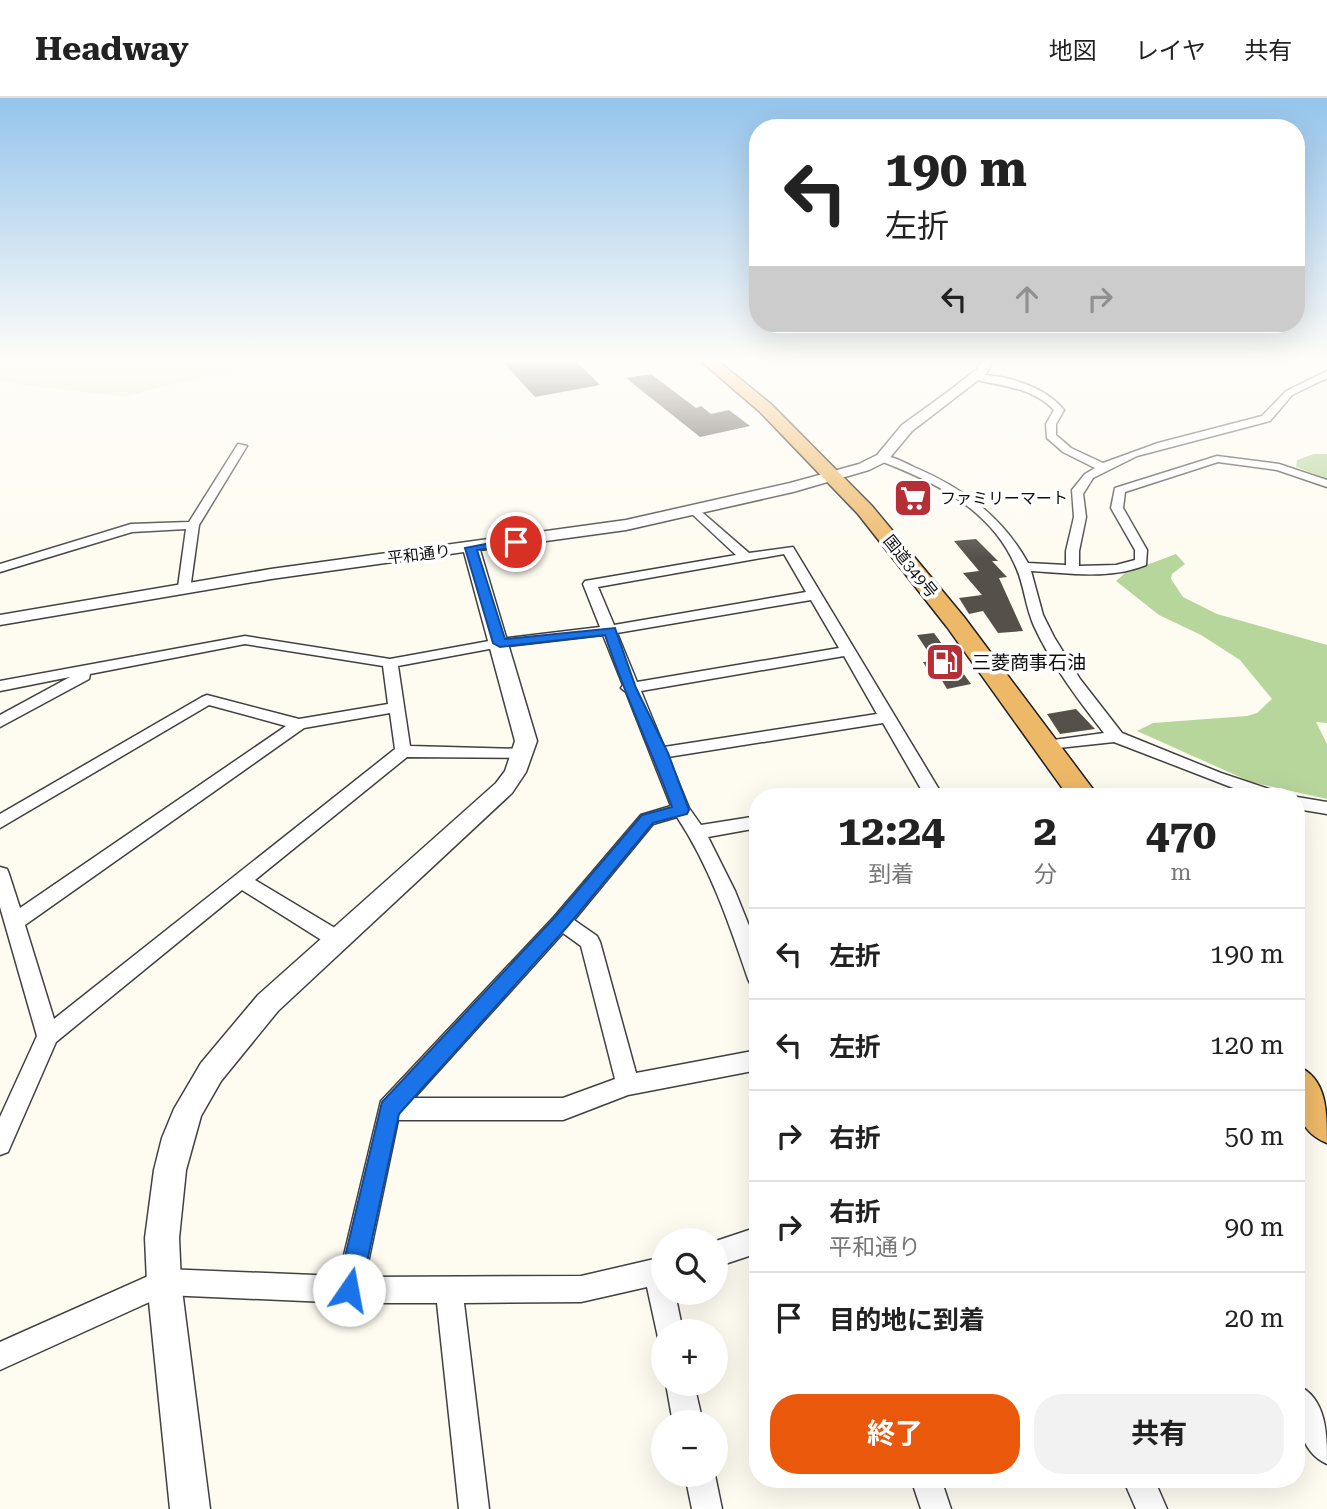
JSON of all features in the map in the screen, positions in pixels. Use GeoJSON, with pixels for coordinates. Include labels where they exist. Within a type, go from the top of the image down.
{"type":"FeatureCollection","features":[{"type":"Feature","properties":{"kind":"highway","name":"国道349号"},"geometry":{"type":"LineString","coordinates":[[789,428],[835,476],[930,589],[1077,788]]}},
{"type":"Feature","properties":{"kind":"highway"},"geometry":{"type":"LineString","coordinates":[[1305,1094],[1327,1124]]}},
{"type":"Feature","properties":{"kind":"street"},"geometry":{"type":"LineString","coordinates":[[907,428],[882,458],[924,474],[974,504],[1006,537],[1022,567],[1038,620],[1053,647],[1116,737]]}},
{"type":"Feature","properties":{"kind":"street"},"geometry":{"type":"LineString","coordinates":[[1051,428],[1051,436],[1066,450],[1105,468]]}},
{"type":"Feature","properties":{"kind":"street"},"geometry":{"type":"LineString","coordinates":[[1073,568],[1072,559],[1081,516],[1077,498],[1079,488],[1105,468],[1169,441],[1230,428]]}},
{"type":"Feature","properties":{"kind":"street"},"geometry":{"type":"LineString","coordinates":[[186,587],[193,525],[242,446]]}},
{"type":"Feature","properties":{"kind":"street","name":"平和通り"},"geometry":{"type":"LineString","coordinates":[[0,621],[186,587],[560,536],[696,511],[835,476],[882,458]]}},
{"type":"Feature","properties":{"kind":"street"},"geometry":{"type":"LineString","coordinates":[[1022,567],[1115,569],[1141,562],[1141,550],[1117,508],[1119,490],[1203,461],[1217,459],[1257,462],[1327,484]]}},
{"type":"Feature","properties":{"kind":"street"},"geometry":{"type":"LineString","coordinates":[[696,511],[746,557]]}},
{"type":"Feature","properties":{"kind":"street"},"geometry":{"type":"LineString","coordinates":[[0,568],[131,528],[193,525]]}},
{"type":"Feature","properties":{"kind":"street"},"geometry":{"type":"LineString","coordinates":[[190,1509],[164,1282],[162,1238],[170,1170],[177,1138],[189,1109],[238,1035],[504,788],[523,754],[526,741],[471,548]]}},
{"type":"Feature","properties":{"kind":"street"},"geometry":{"type":"LineString","coordinates":[[749,928],[697,832],[681,810],[660,753],[629,688],[610,630],[590,584],[788,550],[887,717],[925,788]]}},
{"type":"Feature","properties":{"kind":"street"},"geometry":{"type":"LineString","coordinates":[[0,686],[97,670],[245,640],[390,663],[500,643],[610,630],[814,595]]}},
{"type":"Feature","properties":{"kind":"street"},"geometry":{"type":"LineString","coordinates":[[629,688],[847,652]]}},
{"type":"Feature","properties":{"kind":"street"},"geometry":{"type":"LineString","coordinates":[[390,663],[403,751]]}},
{"type":"Feature","properties":{"kind":"street"},"geometry":{"type":"LineString","coordinates":[[0,722],[97,670]]}},
{"type":"Feature","properties":{"kind":"street"},"geometry":{"type":"LineString","coordinates":[[0,822],[207,700],[299,724],[397,707]]}},
{"type":"Feature","properties":{"kind":"street"},"geometry":{"type":"LineString","coordinates":[[660,753],[887,717]]}},
{"type":"Feature","properties":{"kind":"street"},"geometry":{"type":"LineString","coordinates":[[16,921],[299,724]]}},
{"type":"Feature","properties":{"kind":"street"},"geometry":{"type":"LineString","coordinates":[[1046,746],[1116,737],[1215,778],[1247,788]]}},
{"type":"Feature","properties":{"kind":"street"},"geometry":{"type":"LineString","coordinates":[[0,1144],[48,1036],[403,751],[523,754]]}},
{"type":"Feature","properties":{"kind":"street"},"geometry":{"type":"LineString","coordinates":[[1305,804],[1327,808]]}},
{"type":"Feature","properties":{"kind":"street"},"geometry":{"type":"LineString","coordinates":[[349,1290],[389,1109],[561,922],[648,819],[681,810]]}},
{"type":"Feature","properties":{"kind":"street"},"geometry":{"type":"LineString","coordinates":[[697,832],[749,823]]}},
{"type":"Feature","properties":{"kind":"street"},"geometry":{"type":"LineString","coordinates":[[0,874],[48,1036]]}},
{"type":"Feature","properties":{"kind":"street"},"geometry":{"type":"LineString","coordinates":[[242,881],[338,940]]}},
{"type":"Feature","properties":{"kind":"street"},"geometry":{"type":"LineString","coordinates":[[561,922],[590,942],[628,1085]]}},
{"type":"Feature","properties":{"kind":"street"},"geometry":{"type":"LineString","coordinates":[[389,1109],[563,1109],[628,1085],[749,1062]]}},
{"type":"Feature","properties":{"kind":"street"},"geometry":{"type":"LineString","coordinates":[[728,1250],[749,1243]]}},
{"type":"Feature","properties":{"kind":"street"},"geometry":{"type":"LineString","coordinates":[[0,1356],[164,1282],[349,1290],[581,1289],[651,1273]]}},
{"type":"Feature","properties":{"kind":"street"},"geometry":{"type":"LineString","coordinates":[[449,1291],[474,1509]]}},
{"type":"Feature","properties":{"kind":"street"},"geometry":{"type":"LineString","coordinates":[[1305,1412],[1327,1449]]}},
{"type":"Feature","properties":{"kind":"street"},"geometry":{"type":"LineString","coordinates":[[702,1487],[707,1509]]}},
{"type":"Feature","properties":{"kind":"street"},"geometry":{"type":"LineString","coordinates":[[929,1488],[936,1509]]}},
{"type":"Feature","properties":{"kind":"street"},"geometry":{"type":"LineString","coordinates":[[1142,1488],[1152,1509]]}},
{"type":"Feature","properties":{"kind":"green space"},"geometry":{"type":"Polygon","coordinates":[[[1314,454],[1327,454],[1327,479],[1296,467],[1297,460],[1314,454]]]}},
{"type":"Feature","properties":{"kind":"green space"},"geometry":{"type":"Polygon","coordinates":[[[1176,554],[1185,564],[1172,574],[1171,579],[1183,597],[1217,614],[1327,645],[1327,723],[1316,722],[1327,744],[1327,799],[1305,794],[1305,788],[1278,788],[1251,782],[1137,731],[1153,723],[1247,716],[1257,713],[1272,699],[1240,660],[1201,635],[1159,615],[1116,581],[1125,573],[1176,554]]]}},
{"type":"Feature","properties":{"kind":"building"},"geometry":{"type":"Polygon","coordinates":[[[689,428],[742,428],[700,437],[689,428]]]}},
{"type":"Feature","properties":{"kind":"building"},"geometry":{"type":"Polygon","coordinates":[[[918,491],[930,504],[909,506],[899,493],[918,491]]]}},
{"type":"Feature","properties":{"kind":"building"},"geometry":{"type":"Polygon","coordinates":[[[976,539],[998,561],[992,561],[1007,577],[999,578],[1023,631],[998,633],[983,611],[969,614],[959,598],[982,595],[963,573],[979,571],[954,541],[976,539]]]}},
{"type":"Feature","properties":{"kind":"building"},"geometry":{"type":"Polygon","coordinates":[[[934,633],[971,684],[947,689],[941,679],[934,680],[923,662],[934,661],[917,635],[934,633]]]}},
{"type":"Feature","properties":{"kind":"building"},"geometry":{"type":"Polygon","coordinates":[[[1076,709],[1095,729],[1060,734],[1047,714],[1076,709]]]}},
{"type":"Feature","properties":{"kind":"place","name":"ファミリーマート"},"geometry":{"type":"Point","coordinates":[913,498]}},
{"type":"Feature","properties":{"kind":"place","name":"三菱商事石油"},"geometry":{"type":"Point","coordinates":[945,662]}},
{"type":"Feature","properties":{"kind":"route"},"geometry":{"type":"LineString","coordinates":[[349,1290],[389,1109],[561,922],[648,819],[681,810],[660,753],[629,688],[610,630],[500,643],[471,548],[516,542]]}}]}
